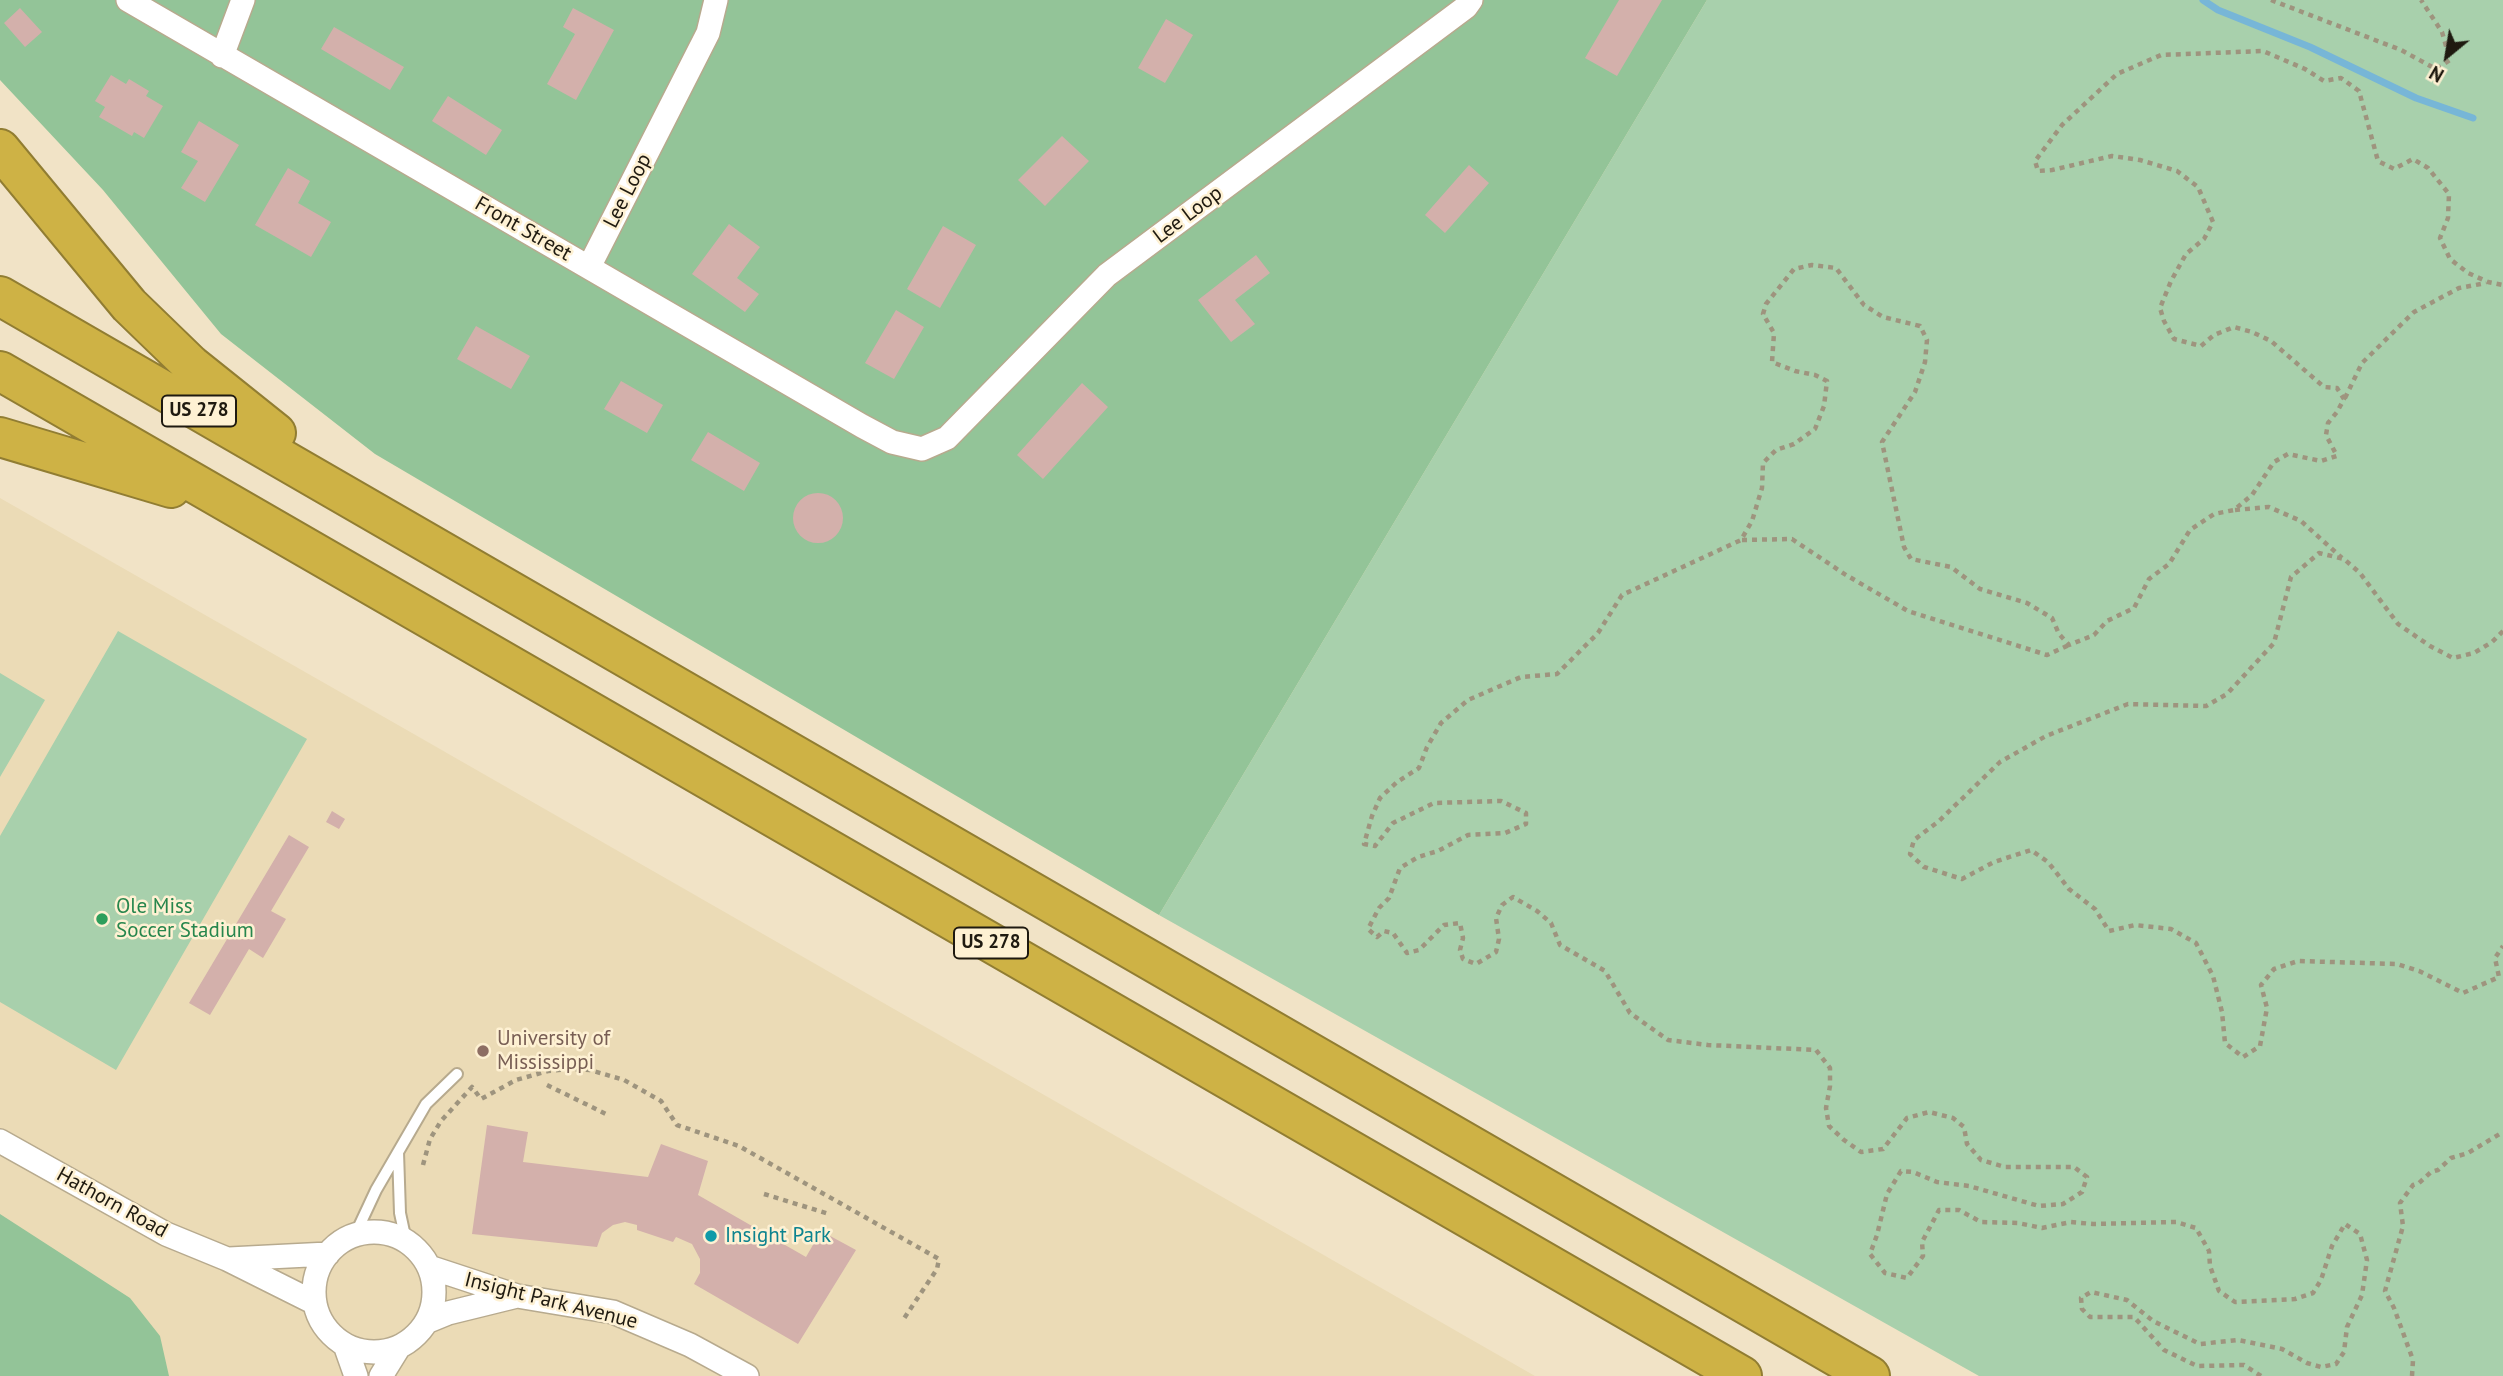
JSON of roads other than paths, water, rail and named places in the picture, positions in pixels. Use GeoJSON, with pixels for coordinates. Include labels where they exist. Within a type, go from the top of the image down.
{"type":"FeatureCollection","features":[{"type":"Feature","properties":{"kind":"highway"},"geometry":{"type":"LineString","coordinates":[[0,149],[129,305],[191,365],[398,525]]}},
{"type":"Feature","properties":{"kind":"highway","name":"US 278"},"geometry":{"type":"LineString","coordinates":[[0,296],[1870,1376]]}},
{"type":"Feature","properties":{"kind":"highway","name":"US 278"},"geometry":{"type":"LineString","coordinates":[[0,371],[1742,1376]]}},
{"type":"Feature","properties":{"kind":"highway"},"geometry":{"type":"LineString","coordinates":[[0,437],[240,509]]}},
{"type":"Feature","properties":{"kind":"street","name":"Front Street"},"geometry":{"type":"LineString","coordinates":[[128,0],[862,426],[892,442],[922,449]]}},
{"type":"Feature","properties":{"kind":"street"},"geometry":{"type":"LineString","coordinates":[[222,56],[243,0]]}},
{"type":"Feature","properties":{"kind":"street","name":"Lee Loop"},"geometry":{"type":"LineString","coordinates":[[589,267],[708,33],[716,0]]}},
{"type":"Feature","properties":{"kind":"street","name":"Lee Loop"},"geometry":{"type":"LineString","coordinates":[[922,449],[947,438],[1107,275],[1466,7],[1471,0]]}},
{"type":"Feature","properties":{"kind":"street","name":"Hathorn Road"},"geometry":{"type":"LineString","coordinates":[[0,1141],[166,1234],[227,1259],[315,1303]]}},
{"type":"Feature","properties":{"kind":"street"},"geometry":{"type":"LineString","coordinates":[[372,1232],[389,1234],[406,1241],[419,1252],[429,1267],[434,1285],[433,1304],[426,1322],[415,1336],[399,1347],[381,1352],[362,1351],[345,1345],[331,1334],[321,1320],[315,1303],[314,1285],[318,1268],[340,1242],[355,1235],[372,1232]]}},
{"type":"Feature","properties":{"kind":"street","name":"Hathorn Road"},"geometry":{"type":"LineString","coordinates":[[227,1259],[328,1254]]}},
{"type":"Feature","properties":{"kind":"street","name":"Insight Park Avenue"},"geometry":{"type":"LineString","coordinates":[[429,1267],[517,1296],[613,1312],[690,1345],[747,1376]]}},
{"type":"Feature","properties":{"kind":"street"},"geometry":{"type":"LineString","coordinates":[[426,1322],[448,1313],[517,1296]]}},
{"type":"Feature","properties":{"kind":"street"},"geometry":{"type":"LineString","coordinates":[[345,1345],[356,1376]]}},
{"type":"Feature","properties":{"kind":"street"},"geometry":{"type":"LineString","coordinates":[[381,1376],[399,1347]]}},
{"type":"Feature","properties":{"kind":"lane"},"geometry":{"type":"LineString","coordinates":[[355,1235],[398,1149],[426,1104],[457,1074]]}},
{"type":"Feature","properties":{"kind":"lane"},"geometry":{"type":"LineString","coordinates":[[398,1149],[400,1213],[406,1241]]}},
{"type":"Feature","properties":{"kind":"waterway"},"geometry":{"type":"LineString","coordinates":[[2203,0],[2218,10],[2310,47],[2416,98],[2473,118]]}},
{"type":"Feature","properties":{"kind":"place","name":"Ole Miss Soccer Stadium"},"geometry":{"type":"Point","coordinates":[102,919]}},
{"type":"Feature","properties":{"kind":"place","name":"University of Mississippi"},"geometry":{"type":"Point","coordinates":[483,1051]}},
{"type":"Feature","properties":{"kind":"place","name":"Insight Park"},"geometry":{"type":"Point","coordinates":[711,1236]}}]}
